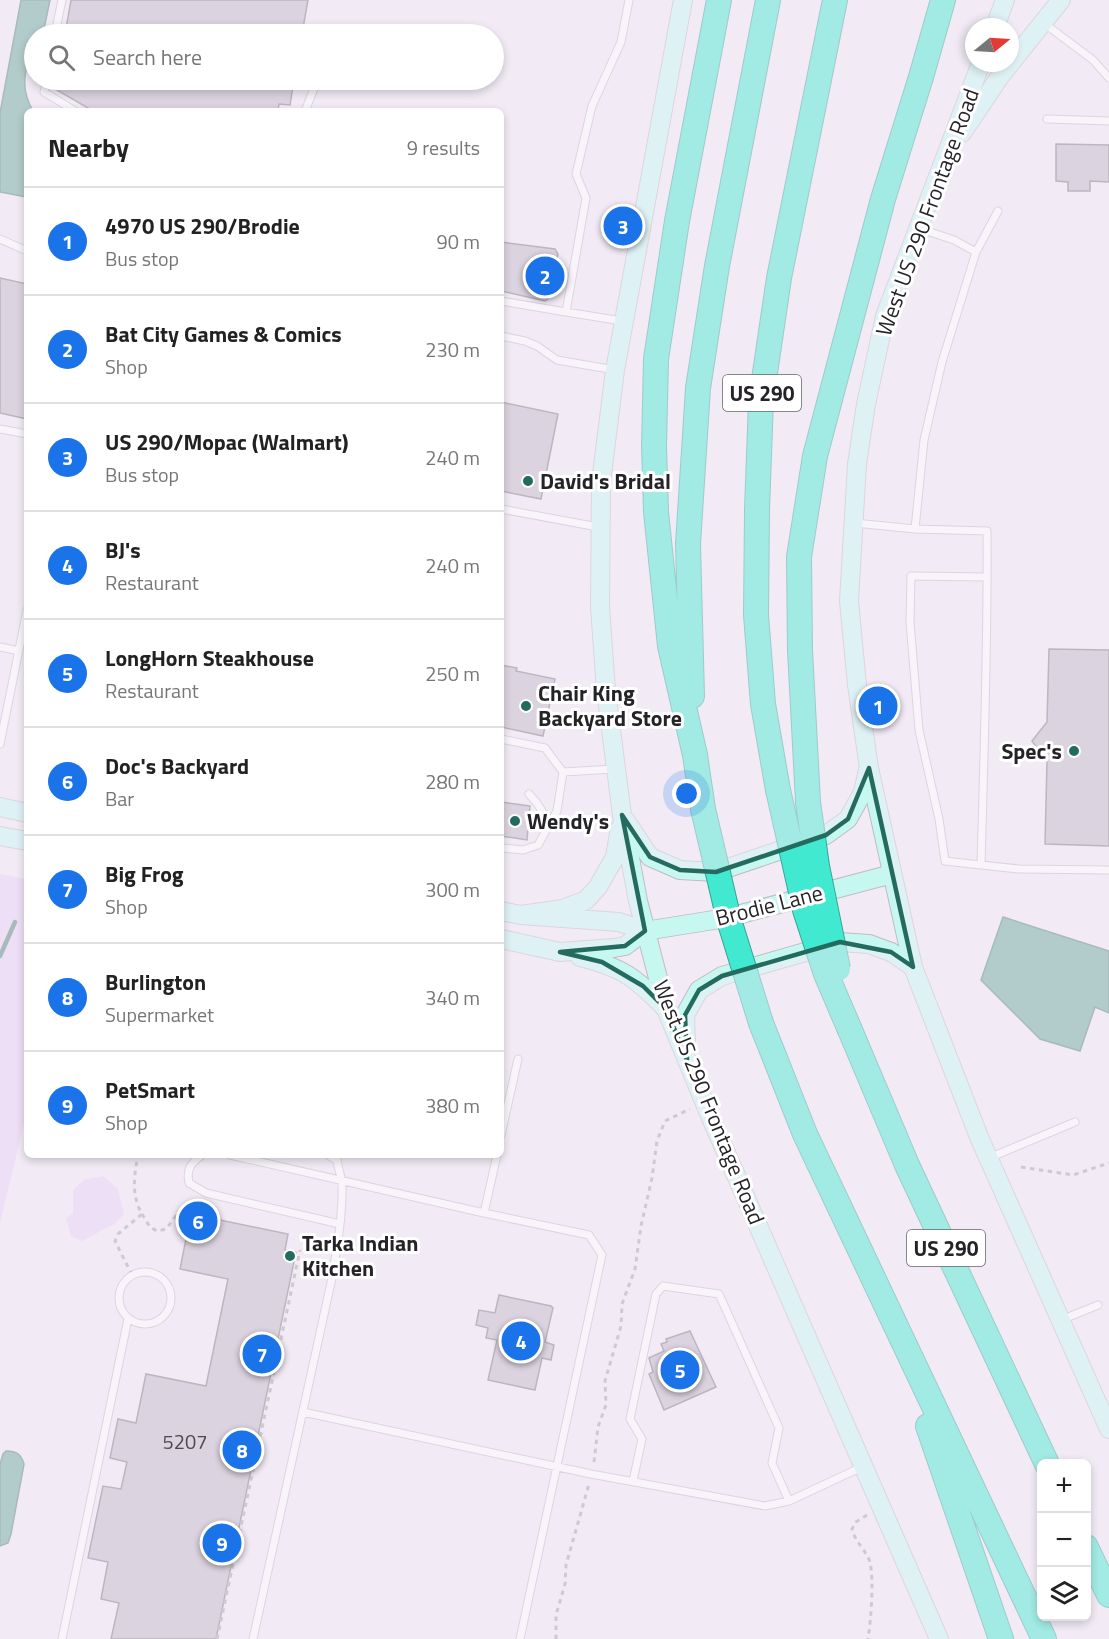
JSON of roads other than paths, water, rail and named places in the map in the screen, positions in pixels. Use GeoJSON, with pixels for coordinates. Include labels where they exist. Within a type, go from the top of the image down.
{"type":"FeatureCollection","features":[{"type":"Feature","properties":{"kind":"highway"},"geometry":{"type":"LineString","coordinates":[[695,755],[670,646],[656,512],[654,446],[656,359],[677,221],[719,0]]}},
{"type":"Feature","properties":{"kind":"highway","name":"US 290"},"geometry":{"type":"LineString","coordinates":[[768,0],[717,266],[698,388],[688,544],[695,755],[703,809],[729,920],[761,1023],[805,1134],[1044,1639]]}},
{"type":"Feature","properties":{"kind":"highway","name":"US 290"},"geometry":{"type":"LineString","coordinates":[[835,0],[779,278],[761,400],[756,615],[763,704],[778,790],[805,910],[826,974],[907,1165],[1045,1459]]}},
{"type":"Feature","properties":{"kind":"highway"},"geometry":{"type":"LineString","coordinates":[[850,1030],[817,866],[808,802],[800,650],[799,557],[815,456],[883,199],[943,0]]}},
{"type":"Feature","properties":{"kind":"highway"},"geometry":{"type":"LineString","coordinates":[[901,1341],[1001,1639]]}},
{"type":"Feature","properties":{"kind":"highway"},"geometry":{"type":"LineString","coordinates":[[1091,1557],[1109,1595]]}},
{"type":"Feature","properties":{"kind":"main road","name":"West US 290 Frontage Road"},"geometry":{"type":"LineString","coordinates":[[683,0],[623,321],[602,482],[600,607],[606,691],[622,815],[645,931],[666,1009],[939,1639]]}},
{"type":"Feature","properties":{"kind":"main road"},"geometry":{"type":"LineString","coordinates":[[998,18],[1005,0]]}},
{"type":"Feature","properties":{"kind":"main road"},"geometry":{"type":"LineString","coordinates":[[944,160],[1001,75],[1061,0]]}},
{"type":"Feature","properties":{"kind":"main road","name":"West US 290 Frontage Road"},"geometry":{"type":"LineString","coordinates":[[978,72],[885,316],[866,404],[857,464],[849,601],[857,685],[869,768],[913,967],[988,1158],[1108,1423]]}},
{"type":"Feature","properties":{"kind":"main road"},"geometry":{"type":"LineString","coordinates":[[622,815],[650,857],[680,870],[716,872],[826,835],[848,819],[863,792],[869,768]]}},
{"type":"Feature","properties":{"kind":"main road"},"geometry":{"type":"LineString","coordinates":[[0,807],[24,812]]}},
{"type":"Feature","properties":{"kind":"main road"},"geometry":{"type":"LineString","coordinates":[[521,915],[563,909],[589,897],[598,887],[615,857],[622,815]]}},
{"type":"Feature","properties":{"kind":"main road"},"geometry":{"type":"LineString","coordinates":[[0,836],[24,840]]}},
{"type":"Feature","properties":{"kind":"main road","name":"Brodie Lane"},"geometry":{"type":"LineString","coordinates":[[504,940],[560,952],[625,946],[645,931],[726,918],[892,874]]}},
{"type":"Feature","properties":{"kind":"main road","name":"Brodie Lane"},"geometry":{"type":"LineString","coordinates":[[504,912],[521,915],[619,922],[645,931]]}},
{"type":"Feature","properties":{"kind":"main road"},"geometry":{"type":"LineString","coordinates":[[687,1060],[685,1015],[699,990],[722,976],[840,942],[869,944],[891,952],[913,967]]}},
{"type":"Feature","properties":{"kind":"main road"},"geometry":{"type":"LineString","coordinates":[[560,952],[602,962],[627,973],[666,1009]]}},
{"type":"Feature","properties":{"kind":"lane"},"geometry":{"type":"LineString","coordinates":[[57,24],[62,0]]}},
{"type":"Feature","properties":{"kind":"lane"},"geometry":{"type":"LineString","coordinates":[[566,312],[586,198],[576,174],[592,106],[621,42],[629,0]]}},
{"type":"Feature","properties":{"kind":"lane"},"geometry":{"type":"LineString","coordinates":[[1043,22],[1093,60],[1109,78]]}},
{"type":"Feature","properties":{"kind":"lane"},"geometry":{"type":"LineString","coordinates":[[44,90],[44,92],[70,108]]}},
{"type":"Feature","properties":{"kind":"lane"},"geometry":{"type":"LineString","coordinates":[[306,108],[313,90]]}},
{"type":"Feature","properties":{"kind":"lane"},"geometry":{"type":"LineString","coordinates":[[1047,119],[1109,121]]}},
{"type":"Feature","properties":{"kind":"lane"},"geometry":{"type":"LineString","coordinates":[[915,529],[924,440],[942,362],[976,252],[998,211]]}},
{"type":"Feature","properties":{"kind":"lane"},"geometry":{"type":"LineString","coordinates":[[918,228],[954,240],[976,252]]}},
{"type":"Feature","properties":{"kind":"lane"},"geometry":{"type":"LineString","coordinates":[[0,239],[24,250]]}},
{"type":"Feature","properties":{"kind":"lane"},"geometry":{"type":"LineString","coordinates":[[504,302],[623,321]]}},
{"type":"Feature","properties":{"kind":"lane"},"geometry":{"type":"LineString","coordinates":[[504,337],[537,346],[556,360],[615,370]]}},
{"type":"Feature","properties":{"kind":"lane"},"geometry":{"type":"LineString","coordinates":[[0,429],[24,433]]}},
{"type":"Feature","properties":{"kind":"lane"},"geometry":{"type":"LineString","coordinates":[[504,510],[601,528]]}},
{"type":"Feature","properties":{"kind":"lane"},"geometry":{"type":"LineString","coordinates":[[853,523],[915,529],[987,531],[988,637],[981,865]]}},
{"type":"Feature","properties":{"kind":"lane"},"geometry":{"type":"LineString","coordinates":[[987,577],[911,576],[910,622],[919,730],[939,819],[945,861],[1019,869],[1109,870]]}},
{"type":"Feature","properties":{"kind":"lane"},"geometry":{"type":"LineString","coordinates":[[0,744],[24,628]]}},
{"type":"Feature","properties":{"kind":"lane"},"geometry":{"type":"LineString","coordinates":[[0,647],[19,651]]}},
{"type":"Feature","properties":{"kind":"lane"},"geometry":{"type":"LineString","coordinates":[[504,740],[545,748],[563,772],[557,811],[538,845],[523,850],[504,848]]}},
{"type":"Feature","properties":{"kind":"lane"},"geometry":{"type":"LineString","coordinates":[[563,772],[616,769]]}},
{"type":"Feature","properties":{"kind":"lane"},"geometry":{"type":"LineString","coordinates":[[529,794],[546,816],[548,827]]}},
{"type":"Feature","properties":{"kind":"lane"},"geometry":{"type":"LineString","coordinates":[[504,1122],[518,1059]]}},
{"type":"Feature","properties":{"kind":"lane"},"geometry":{"type":"LineString","coordinates":[[988,1158],[1075,1122]]}},
{"type":"Feature","properties":{"kind":"lane"},"geometry":{"type":"LineString","coordinates":[[198,1158],[191,1163],[188,1174],[189,1183],[206,1193],[340,1224]]}},
{"type":"Feature","properties":{"kind":"lane"},"geometry":{"type":"LineString","coordinates":[[243,1158],[484,1213],[589,1234],[602,1255],[520,1639]]}},
{"type":"Feature","properties":{"kind":"lane"},"geometry":{"type":"LineString","coordinates":[[253,1639],[332,1278],[340,1224],[342,1180],[337,1158]]}},
{"type":"Feature","properties":{"kind":"lane"},"geometry":{"type":"LineString","coordinates":[[484,1213],[496,1158]]}},
{"type":"Feature","properties":{"kind":"lane"},"geometry":{"type":"LineString","coordinates":[[62,1639],[128,1319],[119,1305],[118,1296],[123,1284],[132,1275],[146,1272],[156,1274],[167,1284],[171,1301],[168,1310],[156,1322],[148,1324],[138,1324],[128,1319]]}},
{"type":"Feature","properties":{"kind":"lane"},"geometry":{"type":"LineString","coordinates":[[633,1481],[642,1439],[630,1419],[656,1294],[663,1286],[719,1294],[779,1428],[772,1463],[789,1501]]}},
{"type":"Feature","properties":{"kind":"lane"},"geometry":{"type":"LineString","coordinates":[[1061,1320],[1098,1305]]}},
{"type":"Feature","properties":{"kind":"lane"},"geometry":{"type":"LineString","coordinates":[[303,1412],[557,1466],[765,1506],[789,1501],[863,1466]]}},
{"type":"Feature","properties":{"kind":"waterway"},"geometry":{"type":"LineString","coordinates":[[0,956],[15,922]]}},
{"type":"Feature","properties":{"kind":"place","name":"US 290/Mopac (Walmart)"},"geometry":{"type":"Point","coordinates":[623,226]}},
{"type":"Feature","properties":{"kind":"place","name":"Bat City Games & Comics"},"geometry":{"type":"Point","coordinates":[545,276]}},
{"type":"Feature","properties":{"kind":"place","name":"David's Bridal"},"geometry":{"type":"Point","coordinates":[528,481]}},
{"type":"Feature","properties":{"kind":"place","name":"Chair King Backyard Store"},"geometry":{"type":"Point","coordinates":[526,706]}},
{"type":"Feature","properties":{"kind":"place","name":"4970 US 290/Brodie"},"geometry":{"type":"Point","coordinates":[878,706]}},
{"type":"Feature","properties":{"kind":"place","name":"Spec's"},"geometry":{"type":"Point","coordinates":[1074,751]}},
{"type":"Feature","properties":{"kind":"place","name":"Wendy's"},"geometry":{"type":"Point","coordinates":[515,821]}},
{"type":"Feature","properties":{"kind":"place","name":"Doc's Backyard"},"geometry":{"type":"Point","coordinates":[198,1221]}},
{"type":"Feature","properties":{"kind":"place","name":"Tarka Indian Kitchen"},"geometry":{"type":"Point","coordinates":[290,1256]}},
{"type":"Feature","properties":{"kind":"place","name":"BJ's"},"geometry":{"type":"Point","coordinates":[521,1341]}},
{"type":"Feature","properties":{"kind":"place","name":"Big Frog"},"geometry":{"type":"Point","coordinates":[262,1354]}},
{"type":"Feature","properties":{"kind":"place","name":"LongHorn Steakhouse"},"geometry":{"type":"Point","coordinates":[680,1370]}},
{"type":"Feature","properties":{"kind":"place","name":"Burlington"},"geometry":{"type":"Point","coordinates":[242,1450]}},
{"type":"Feature","properties":{"kind":"place","name":"PetSmart"},"geometry":{"type":"Point","coordinates":[222,1543]}}]}
